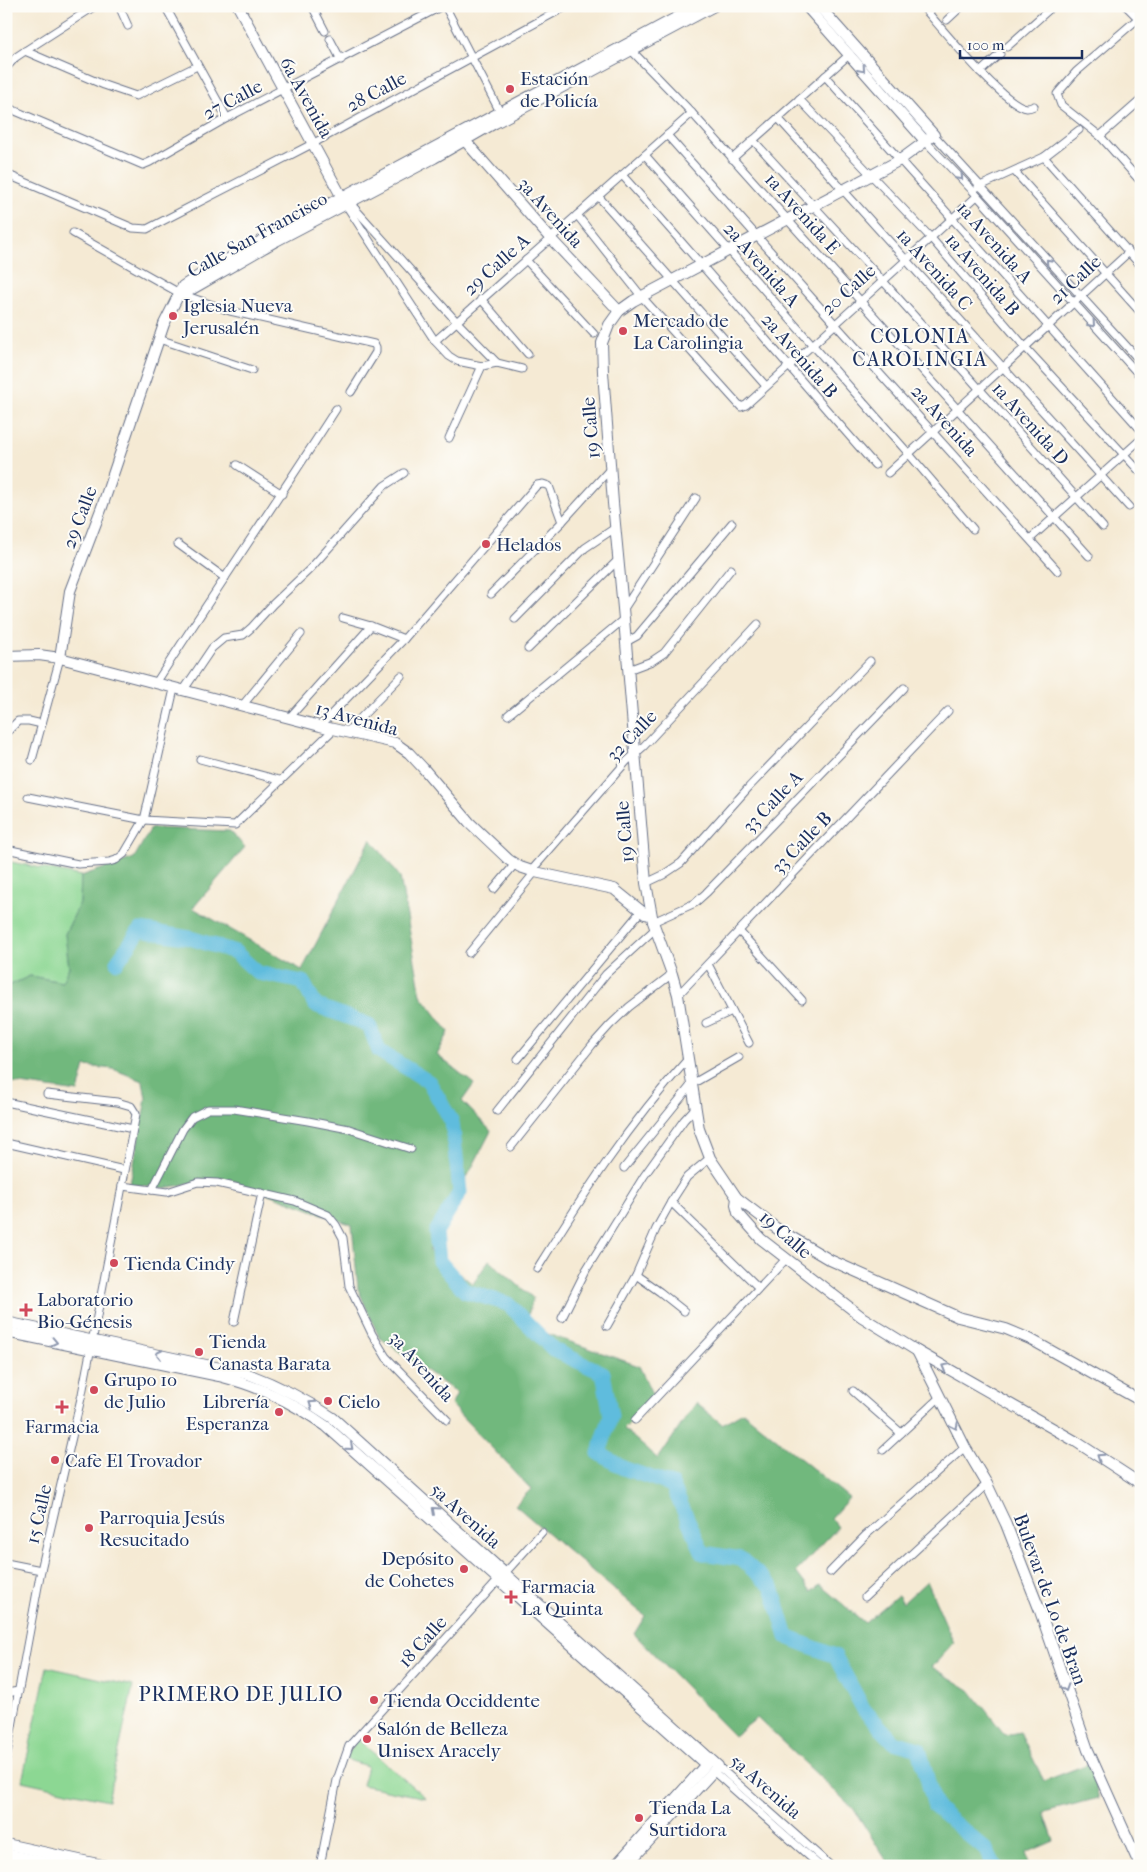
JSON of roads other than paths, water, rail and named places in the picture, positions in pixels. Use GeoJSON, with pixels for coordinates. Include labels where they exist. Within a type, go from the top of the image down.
{"type":"FeatureCollection","features":[{"type":"Feature","properties":{"kind":"street"},"geometry":{"type":"LineString","coordinates":[[6,68],[16,57],[95,6]]}},
{"type":"Feature","properties":{"kind":"street"},"geometry":{"type":"LineString","coordinates":[[119,6],[128,26]]}},
{"type":"Feature","properties":{"kind":"street"},"geometry":{"type":"LineString","coordinates":[[165,6],[227,118]]}},
{"type":"Feature","properties":{"kind":"street","name":"6a Avenida"},"geometry":{"type":"LineString","coordinates":[[238,6],[312,144],[346,201]]}},
{"type":"Feature","properties":{"kind":"street"},"geometry":{"type":"LineString","coordinates":[[312,6],[325,31]]}},
{"type":"Feature","properties":{"kind":"street","name":"27 Calle"},"geometry":{"type":"LineString","coordinates":[[6,107],[143,164],[150,162],[227,118],[283,91],[442,6]]}},
{"type":"Feature","properties":{"kind":"street"},"geometry":{"type":"LineString","coordinates":[[445,6],[500,112]]}},
{"type":"Feature","properties":{"kind":"street","name":"28 Calle"},"geometry":{"type":"LineString","coordinates":[[6,174],[133,228],[147,230],[312,144],[567,6]]}},
{"type":"Feature","properties":{"kind":"street","name":"Calle San Francisco"},"geometry":{"type":"LineString","coordinates":[[462,137],[500,112],[698,6]]}},
{"type":"Feature","properties":{"kind":"street","name":"Calle San Francisco"},"geometry":{"type":"LineString","coordinates":[[181,294],[183,286],[206,271],[346,201],[462,137],[632,51],[714,6]]}},
{"type":"Feature","properties":{"kind":"street"},"geometry":{"type":"LineString","coordinates":[[806,6],[926,142],[975,193],[1141,377]]}},
{"type":"Feature","properties":{"kind":"street"},"geometry":{"type":"LineString","coordinates":[[819,6],[1141,362]]}},
{"type":"Feature","properties":{"kind":"street"},"geometry":{"type":"LineString","coordinates":[[922,6],[986,80],[1021,106],[1028,108],[1034,106]]}},
{"type":"Feature","properties":{"kind":"street"},"geometry":{"type":"LineString","coordinates":[[946,20],[962,6]]}},
{"type":"Feature","properties":{"kind":"street"},"geometry":{"type":"LineString","coordinates":[[1008,47],[1053,6]]}},
{"type":"Feature","properties":{"kind":"street"},"geometry":{"type":"LineString","coordinates":[[1126,6],[1139,17],[1076,72],[1057,94],[1061,105],[1100,136],[1141,182]]}},
{"type":"Feature","properties":{"kind":"street"},"geometry":{"type":"LineString","coordinates":[[330,39],[341,60]]}},
{"type":"Feature","properties":{"kind":"street"},"geometry":{"type":"LineString","coordinates":[[25,51],[104,85],[136,96],[197,66]]}},
{"type":"Feature","properties":{"kind":"street","name":"1a Avenida E"},"geometry":{"type":"LineString","coordinates":[[632,51],[692,113],[1089,556]]}},
{"type":"Feature","properties":{"kind":"street"},"geometry":{"type":"LineString","coordinates":[[732,159],[850,54]]}},
{"type":"Feature","properties":{"kind":"street"},"geometry":{"type":"LineString","coordinates":[[980,72],[1000,54]]}},
{"type":"Feature","properties":{"kind":"street","name":"1a Avenida A"},"geometry":{"type":"LineString","coordinates":[[825,76],[1141,430]]}},
{"type":"Feature","properties":{"kind":"street","name":"1a Avenida B"},"geometry":{"type":"LineString","coordinates":[[799,98],[931,238],[1025,347],[1141,473]]}},
{"type":"Feature","properties":{"kind":"street"},"geometry":{"type":"LineString","coordinates":[[1100,136],[1141,100]]}},
{"type":"Feature","properties":{"kind":"street","name":"29 Calle A"},"geometry":{"type":"LineString","coordinates":[[435,340],[692,113]]}},
{"type":"Feature","properties":{"kind":"street","name":"1a Avenida C"},"geometry":{"type":"LineString","coordinates":[[778,118],[1129,507]]}},
{"type":"Feature","properties":{"kind":"street","name":"20 Calle"},"geometry":{"type":"LineString","coordinates":[[642,296],[741,407],[746,405],[905,260],[953,219],[981,186],[1044,157],[1079,130]]}},
{"type":"Feature","properties":{"kind":"street","name":"2a Avenida"},"geometry":{"type":"LineString","coordinates":[[667,135],[1058,571]]}},
{"type":"Feature","properties":{"kind":"street","name":"19 Calle"},"geometry":{"type":"LineString","coordinates":[[934,135],[900,160],[642,296],[619,311],[609,324],[602,343],[615,528],[650,919],[672,974],[678,995],[699,1129],[710,1158],[737,1198],[738,1213],[747,1225],[786,1259],[862,1317],[917,1351],[1075,1440],[1141,1484]]}},
{"type":"Feature","properties":{"kind":"street","name":"3a Avenida"},"geometry":{"type":"LineString","coordinates":[[462,137],[550,238],[619,311]]}},
{"type":"Feature","properties":{"kind":"street","name":"1a Avenida D"},"geometry":{"type":"LineString","coordinates":[[753,140],[883,281],[1103,528]]}},
{"type":"Feature","properties":{"kind":"street","name":"2a Avenida A"},"geometry":{"type":"LineString","coordinates":[[645,155],[973,529]]}},
{"type":"Feature","properties":{"kind":"street"},"geometry":{"type":"LineString","coordinates":[[1044,157],[1141,266]]}},
{"type":"Feature","properties":{"kind":"street"},"geometry":{"type":"LineString","coordinates":[[1015,172],[1141,313]]}},
{"type":"Feature","properties":{"kind":"street","name":"2a Avenida B"},"geometry":{"type":"LineString","coordinates":[[622,175],[703,265],[875,465]]}},
{"type":"Feature","properties":{"kind":"street"},"geometry":{"type":"LineString","coordinates":[[598,196],[766,386]]}},
{"type":"Feature","properties":{"kind":"street"},"geometry":{"type":"LineString","coordinates":[[346,201],[456,322],[497,363]]}},
{"type":"Feature","properties":{"kind":"street"},"geometry":{"type":"LineString","coordinates":[[346,201],[435,340],[449,356],[458,361],[482,366],[497,363],[522,369]]}},
{"type":"Feature","properties":{"kind":"street"},"geometry":{"type":"LineString","coordinates":[[577,214],[642,296]]}},
{"type":"Feature","properties":{"kind":"street"},"geometry":{"type":"LineString","coordinates":[[73,233],[181,294],[230,312],[374,344],[376,352],[351,392]]}},
{"type":"Feature","properties":{"kind":"street","name":"21 Calle"},"geometry":{"type":"LineString","coordinates":[[888,473],[1129,252]]}},
{"type":"Feature","properties":{"kind":"street"},"geometry":{"type":"LineString","coordinates":[[526,260],[594,334]]}},
{"type":"Feature","properties":{"kind":"street","name":"29 Calle"},"geometry":{"type":"LineString","coordinates":[[32,760],[60,658],[70,591],[115,470],[159,339],[173,306],[181,294]]}},
{"type":"Feature","properties":{"kind":"street"},"geometry":{"type":"LineString","coordinates":[[481,299],[528,354]]}},
{"type":"Feature","properties":{"kind":"street"},"geometry":{"type":"LineString","coordinates":[[159,339],[252,370]]}},
{"type":"Feature","properties":{"kind":"street"},"geometry":{"type":"LineString","coordinates":[[450,438],[482,366]]}},
{"type":"Feature","properties":{"kind":"street"},"geometry":{"type":"LineString","coordinates":[[156,684],[336,409]]}},
{"type":"Feature","properties":{"kind":"street"},"geometry":{"type":"LineString","coordinates":[[1030,539],[1141,439]]}},
{"type":"Feature","properties":{"kind":"street"},"geometry":{"type":"LineString","coordinates":[[237,465],[282,494]]}},
{"type":"Feature","properties":{"kind":"street"},"geometry":{"type":"LineString","coordinates":[[491,594],[562,522],[611,468]]}},
{"type":"Feature","properties":{"kind":"street"},"geometry":{"type":"LineString","coordinates":[[6,849],[78,864],[109,862],[116,860],[124,854],[144,820],[179,690],[212,648],[224,638],[243,635],[252,628],[273,604],[310,568],[384,486],[404,473]]}},
{"type":"Feature","properties":{"kind":"street"},"geometry":{"type":"LineString","coordinates":[[320,726],[404,639],[537,484],[549,486],[562,522]]}},
{"type":"Feature","properties":{"kind":"street"},"geometry":{"type":"LineString","coordinates":[[508,715],[624,615],[696,498]]}},
{"type":"Feature","properties":{"kind":"street"},"geometry":{"type":"LineString","coordinates":[[626,642],[638,636],[732,523]]}},
{"type":"Feature","properties":{"kind":"street"},"geometry":{"type":"LineString","coordinates":[[515,620],[585,548],[615,528]]}},
{"type":"Feature","properties":{"kind":"street"},"geometry":{"type":"LineString","coordinates":[[178,544],[225,578]]}},
{"type":"Feature","properties":{"kind":"street"},"geometry":{"type":"LineString","coordinates":[[528,649],[618,560]]}},
{"type":"Feature","properties":{"kind":"street"},"geometry":{"type":"LineString","coordinates":[[628,670],[652,661],[664,653],[731,569]]}},
{"type":"Feature","properties":{"kind":"street"},"geometry":{"type":"LineString","coordinates":[[343,618],[371,626],[404,639]]}},
{"type":"Feature","properties":{"kind":"street","name":"32 Calle"},"geometry":{"type":"LineString","coordinates":[[470,953],[533,872],[626,762],[634,756],[758,624]]}},
{"type":"Feature","properties":{"kind":"street"},"geometry":{"type":"LineString","coordinates":[[289,718],[371,626]]}},
{"type":"Feature","properties":{"kind":"street"},"geometry":{"type":"LineString","coordinates":[[242,706],[301,634]]}},
{"type":"Feature","properties":{"kind":"street","name":"13 Avenida"},"geometry":{"type":"LineString","coordinates":[[6,656],[39,655],[60,658],[320,726],[395,743],[408,752],[423,768],[469,822],[500,853],[515,864],[533,872],[614,889],[650,919]]}},
{"type":"Feature","properties":{"kind":"street"},"geometry":{"type":"LineString","coordinates":[[646,883],[663,875],[680,862],[870,661]]}},
{"type":"Feature","properties":{"kind":"street"},"geometry":{"type":"LineString","coordinates":[[347,732],[401,676]]}},
{"type":"Feature","properties":{"kind":"street","name":"33 Calle A"},"geometry":{"type":"LineString","coordinates":[[497,1110],[650,919],[694,903],[706,893],[904,688]]}},
{"type":"Feature","properties":{"kind":"street","name":"33 Calle B"},"geometry":{"type":"LineString","coordinates":[[678,995],[948,711]]}},
{"type":"Feature","properties":{"kind":"street"},"geometry":{"type":"LineString","coordinates":[[6,734],[18,721],[28,720],[42,724]]}},
{"type":"Feature","properties":{"kind":"street"},"geometry":{"type":"LineString","coordinates":[[28,797],[144,820],[235,825],[279,780],[334,729]]}},
{"type":"Feature","properties":{"kind":"street"},"geometry":{"type":"LineString","coordinates":[[200,759],[279,780]]}},
{"type":"Feature","properties":{"kind":"street"},"geometry":{"type":"LineString","coordinates":[[494,889],[515,864]]}},
{"type":"Feature","properties":{"kind":"street"},"geometry":{"type":"LineString","coordinates":[[518,1059],[650,919]]}},
{"type":"Feature","properties":{"kind":"street"},"geometry":{"type":"LineString","coordinates":[[739,931],[802,1000]]}},
{"type":"Feature","properties":{"kind":"street"},"geometry":{"type":"LineString","coordinates":[[708,964],[749,1043]]}},
{"type":"Feature","properties":{"kind":"street"},"geometry":{"type":"LineString","coordinates":[[512,1147],[592,1045],[610,1025],[629,1007],[672,974]]}},
{"type":"Feature","properties":{"kind":"street"},"geometry":{"type":"LineString","coordinates":[[706,1024],[732,1011]]}},
{"type":"Feature","properties":{"kind":"street"},"geometry":{"type":"LineString","coordinates":[[624,1168],[692,1084],[739,1057]]}},
{"type":"Feature","properties":{"kind":"street"},"geometry":{"type":"LineString","coordinates":[[537,1269],[606,1160],[638,1117],[687,1060]]}},
{"type":"Feature","properties":{"kind":"street","name":"15 Calle"},"geometry":{"type":"LineString","coordinates":[[6,1759],[41,1570],[82,1394],[136,1114],[131,1106],[117,1102],[47,1094]]}},
{"type":"Feature","properties":{"kind":"street"},"geometry":{"type":"LineString","coordinates":[[6,1102],[133,1129]]}},
{"type":"Feature","properties":{"kind":"street"},"geometry":{"type":"LineString","coordinates":[[562,1318],[586,1270],[644,1176],[684,1120],[696,1107]]}},
{"type":"Feature","properties":{"kind":"street"},"geometry":{"type":"LineString","coordinates":[[152,1190],[183,1129],[192,1117],[208,1109],[234,1109],[349,1129],[411,1149]]}},
{"type":"Feature","properties":{"kind":"street"},"geometry":{"type":"LineString","coordinates":[[6,1143],[124,1170]]}},
{"type":"Feature","properties":{"kind":"street"},"geometry":{"type":"LineString","coordinates":[[607,1326],[636,1275],[656,1229],[671,1202],[687,1177],[710,1158]]}},
{"type":"Feature","properties":{"kind":"street"},"geometry":{"type":"LineString","coordinates":[[122,1186],[167,1192],[198,1182],[217,1183],[262,1193],[234,1322]]}},
{"type":"Feature","properties":{"kind":"street","name":"3a Avenida"},"geometry":{"type":"LineString","coordinates":[[262,1193],[303,1204],[328,1216],[336,1225],[344,1244],[349,1286],[372,1334],[386,1357],[447,1420]]}},
{"type":"Feature","properties":{"kind":"street"},"geometry":{"type":"LineString","coordinates":[[737,1198],[776,1228],[830,1260],[958,1317],[1006,1330],[1030,1339],[1141,1402]]}},
{"type":"Feature","properties":{"kind":"street"},"geometry":{"type":"LineString","coordinates":[[671,1202],[758,1287]]}},
{"type":"Feature","properties":{"kind":"street"},"geometry":{"type":"LineString","coordinates":[[635,1420],[786,1259]]}},
{"type":"Feature","properties":{"kind":"street"},"geometry":{"type":"LineString","coordinates":[[636,1275],[684,1311]]}},
{"type":"Feature","properties":{"kind":"street","name":"5a Avenida"},"geometry":{"type":"LineString","coordinates":[[6,1322],[91,1345]]}},
{"type":"Feature","properties":{"kind":"street","name":"5a Avenida"},"geometry":{"type":"LineString","coordinates":[[6,1332],[91,1345],[248,1374],[281,1386],[310,1402],[333,1418],[502,1576],[712,1765],[820,1866]]}},
{"type":"Feature","properties":{"kind":"street","name":"Bulevar de Lo de Bran"},"geometry":{"type":"LineString","coordinates":[[917,1351],[1006,1524],[1040,1611],[1088,1750],[1140,1866]]}},
{"type":"Feature","properties":{"kind":"street"},"geometry":{"type":"LineString","coordinates":[[853,1391],[901,1433]]}},
{"type":"Feature","properties":{"kind":"street"},"geometry":{"type":"LineString","coordinates":[[883,1450],[940,1397]]}},
{"type":"Feature","properties":{"kind":"street"},"geometry":{"type":"LineString","coordinates":[[830,1572],[866,1535],[965,1447]]}},
{"type":"Feature","properties":{"kind":"street"},"geometry":{"type":"LineString","coordinates":[[865,1597],[987,1484]]}},
{"type":"Feature","properties":{"kind":"street","name":"18 Calle"},"geometry":{"type":"LineString","coordinates":[[320,1866],[337,1780],[349,1746],[542,1532]]}},
{"type":"Feature","properties":{"kind":"street"},"geometry":{"type":"LineString","coordinates":[[6,1563],[41,1570]]}},
{"type":"Feature","properties":{"kind":"street"},"geometry":{"type":"LineString","coordinates":[[8,1692],[18,1691]]}},
{"type":"Feature","properties":{"kind":"street"},"geometry":{"type":"LineString","coordinates":[[614,1866],[712,1765]]}},
{"type":"Feature","properties":{"kind":"street"},"geometry":{"type":"LineString","coordinates":[[626,1866],[712,1765]]}},
{"type":"Feature","properties":{"kind":"street","name":"5a Avenida"},"geometry":{"type":"LineString","coordinates":[[712,1765],[830,1865]]}},
{"type":"Feature","properties":{"kind":"street"},"geometry":{"type":"LineString","coordinates":[[6,1844],[107,1866]]}},
{"type":"Feature","properties":{"kind":"street"},"geometry":{"type":"LineString","coordinates":[[6,1854],[63,1866]]}},
{"type":"Feature","properties":{"kind":"waterway"},"geometry":{"type":"LineString","coordinates":[[117,962],[140,930],[190,938],[235,952],[258,973],[303,982],[315,1005],[369,1025],[379,1051],[429,1082],[452,1122],[460,1192],[436,1232],[439,1261],[465,1291],[508,1304],[554,1350],[603,1373],[611,1416],[599,1453],[623,1468],[672,1485],[703,1553],[741,1559],[772,1587],[787,1637],[835,1656],[864,1710],[894,1742],[919,1749],[935,1807],[986,1850],[995,1866]]}},
{"type":"Feature","properties":{"kind":"place","name":"Estación de Policía"},"geometry":{"type":"Point","coordinates":[510,89]}},
{"type":"Feature","properties":{"kind":"place","name":"Iglesia Nueva Jerusalén"},"geometry":{"type":"Point","coordinates":[173,316]}},
{"type":"Feature","properties":{"kind":"place","name":"Mercado de La Carolingia"},"geometry":{"type":"Point","coordinates":[623,331]}},
{"type":"Feature","properties":{"kind":"place","name":"Helados"},"geometry":{"type":"Point","coordinates":[486,544]}},
{"type":"Feature","properties":{"kind":"place","name":"Tienda Cindy"},"geometry":{"type":"Point","coordinates":[114,1263]}},
{"type":"Feature","properties":{"kind":"place","name":"Laboratorio Bio-Génesis"},"geometry":{"type":"Point","coordinates":[26,1310]}},
{"type":"Feature","properties":{"kind":"place","name":"Tienda Canasta Barata"},"geometry":{"type":"Point","coordinates":[199,1352]}},
{"type":"Feature","properties":{"kind":"place","name":"Grupo 1o de Julio"},"geometry":{"type":"Point","coordinates":[94,1390]}},
{"type":"Feature","properties":{"kind":"place","name":"Cielo"},"geometry":{"type":"Point","coordinates":[328,1401]}},
{"type":"Feature","properties":{"kind":"place","name":"Farmacia"},"geometry":{"type":"Point","coordinates":[62,1407]}},
{"type":"Feature","properties":{"kind":"place","name":"Librería Esperanza"},"geometry":{"type":"Point","coordinates":[279,1412]}},
{"type":"Feature","properties":{"kind":"place","name":"Cafe El Trovador"},"geometry":{"type":"Point","coordinates":[55,1460]}},
{"type":"Feature","properties":{"kind":"place","name":"Parroquia Jesús Resucitado"},"geometry":{"type":"Point","coordinates":[89,1528]}},
{"type":"Feature","properties":{"kind":"place","name":"Depósito de Cohetes"},"geometry":{"type":"Point","coordinates":[464,1569]}},
{"type":"Feature","properties":{"kind":"place","name":"Farmacia La Quinta"},"geometry":{"type":"Point","coordinates":[511,1597]}},
{"type":"Feature","properties":{"kind":"place","name":"Tienda Occiddente"},"geometry":{"type":"Point","coordinates":[374,1700]}},
{"type":"Feature","properties":{"kind":"place","name":"Salón de Belleza Unisex Aracely"},"geometry":{"type":"Point","coordinates":[367,1739]}},
{"type":"Feature","properties":{"kind":"place","name":"Tienda La Surtidora"},"geometry":{"type":"Point","coordinates":[639,1818]}},
{"type":"Feature","properties":{"kind":"district","name":"COLONIA CAROLINGIA"},"geometry":{"type":"Point","coordinates":[920,348]}},
{"type":"Feature","properties":{"kind":"district","name":"PRIMERO DE JULIO"},"geometry":{"type":"Point","coordinates":[241,1694]}}]}
